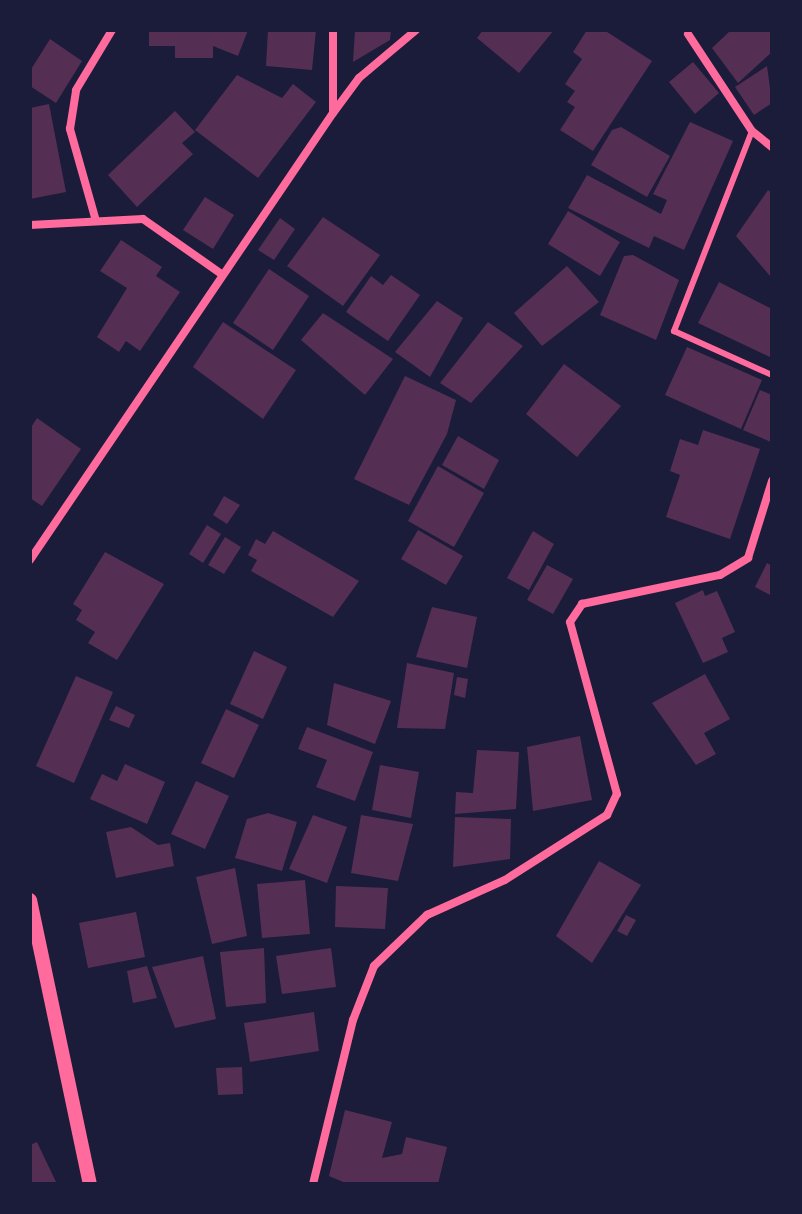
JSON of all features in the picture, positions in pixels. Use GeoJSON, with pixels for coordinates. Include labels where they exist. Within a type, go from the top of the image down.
{"type":"FeatureCollection","features":[{"type":"Feature","properties":{"kind":"street"},"geometry":{"type":"LineString","coordinates":[[96,221],[70,129],[76,90],[112,30]]}},
{"type":"Feature","properties":{"kind":"street"},"geometry":{"type":"LineString","coordinates":[[333,30],[333,113]]}},
{"type":"Feature","properties":{"kind":"street"},"geometry":{"type":"LineString","coordinates":[[30,560],[220,273],[333,113],[359,78],[416,30]]}},
{"type":"Feature","properties":{"kind":"street"},"geometry":{"type":"LineString","coordinates":[[687,31],[752,131],[772,147]]}},
{"type":"Feature","properties":{"kind":"street"},"geometry":{"type":"LineString","coordinates":[[30,225],[143,219],[220,273]]}},
{"type":"Feature","properties":{"kind":"street"},"geometry":{"type":"LineString","coordinates":[[313,1184],[353,1020],[374,966],[427,915],[505,880],[607,815],[617,794],[570,622],[582,604],[720,575],[748,558],[772,481]]}},
{"type":"Feature","properties":{"kind":"street"},"geometry":{"type":"LineString","coordinates":[[30,900],[90,1184]]}},
{"type":"Feature","properties":{"kind":"lane"},"geometry":{"type":"LineString","coordinates":[[752,131],[674,331],[772,375]]}},
{"type":"Feature","properties":{"kind":"building"},"geometry":{"type":"Polygon","coordinates":[[[149,30],[248,30],[238,56],[213,46],[213,58],[175,58],[175,46],[149,46],[149,30]]]}},
{"type":"Feature","properties":{"kind":"building"},"geometry":{"type":"Polygon","coordinates":[[[268,30],[316,30],[312,70],[266,66],[268,30]]]}},
{"type":"Feature","properties":{"kind":"building"},"geometry":{"type":"Polygon","coordinates":[[[355,30],[391,30],[390,40],[353,62],[355,30]]]}},
{"type":"Feature","properties":{"kind":"building"},"geometry":{"type":"Polygon","coordinates":[[[483,30],[554,30],[519,73],[477,38],[483,30]]]}},
{"type":"Feature","properties":{"kind":"building"},"geometry":{"type":"Polygon","coordinates":[[[587,30],[604,30],[652,61],[593,151],[560,130],[575,107],[567,102],[575,91],[565,84],[582,59],[573,52],[587,30]]]}},
{"type":"Feature","properties":{"kind":"building"},"geometry":{"type":"Polygon","coordinates":[[[731,30],[772,30],[772,52],[738,83],[712,48],[731,30]]]}},
{"type":"Feature","properties":{"kind":"building"},"geometry":{"type":"Polygon","coordinates":[[[50,39],[82,61],[56,103],[30,86],[30,71],[50,39]]]}},
{"type":"Feature","properties":{"kind":"building"},"geometry":{"type":"Polygon","coordinates":[[[693,62],[719,93],[695,114],[669,82],[693,62]]]}},
{"type":"Feature","properties":{"kind":"building"},"geometry":{"type":"Polygon","coordinates":[[[767,66],[772,103],[754,115],[735,87],[767,66]]]}},
{"type":"Feature","properties":{"kind":"building"},"geometry":{"type":"Polygon","coordinates":[[[237,75],[282,98],[293,84],[316,102],[258,178],[195,130],[237,75]]]}},
{"type":"Feature","properties":{"kind":"building"},"geometry":{"type":"Polygon","coordinates":[[[49,104],[66,192],[30,199],[30,108],[49,104]]]}},
{"type":"Feature","properties":{"kind":"building"},"geometry":{"type":"Polygon","coordinates":[[[175,111],[195,132],[182,143],[193,154],[137,207],[108,175],[175,111]]]}},
{"type":"Feature","properties":{"kind":"building"},"geometry":{"type":"Polygon","coordinates":[[[690,122],[733,141],[684,250],[654,236],[649,248],[568,208],[587,175],[661,214],[667,200],[653,194],[690,122]]]}},
{"type":"Feature","properties":{"kind":"building"},"geometry":{"type":"Polygon","coordinates":[[[621,127],[670,156],[647,197],[591,165],[612,130],[621,127]]]}},
{"type":"Feature","properties":{"kind":"building"},"geometry":{"type":"Polygon","coordinates":[[[768,190],[772,193],[770,276],[736,236],[768,190]]]}},
{"type":"Feature","properties":{"kind":"building"},"geometry":{"type":"Polygon","coordinates":[[[205,197],[234,215],[213,249],[183,230],[205,197]]]}},
{"type":"Feature","properties":{"kind":"building"},"geometry":{"type":"Polygon","coordinates":[[[568,211],[620,242],[600,276],[548,244],[568,211]]]}},
{"type":"Feature","properties":{"kind":"building"},"geometry":{"type":"Polygon","coordinates":[[[323,217],[380,255],[343,306],[287,266],[323,217]]]}},
{"type":"Feature","properties":{"kind":"building"},"geometry":{"type":"Polygon","coordinates":[[[280,218],[295,229],[274,260],[258,250],[280,218]]]}},
{"type":"Feature","properties":{"kind":"building"},"geometry":{"type":"Polygon","coordinates":[[[121,240],[162,267],[156,276],[180,292],[140,351],[126,341],[119,352],[97,337],[127,288],[100,271],[121,240]]]}},
{"type":"Feature","properties":{"kind":"building"},"geometry":{"type":"Polygon","coordinates":[[[633,255],[679,280],[656,340],[600,315],[624,256],[633,255]]]}},
{"type":"Feature","properties":{"kind":"building"},"geometry":{"type":"Polygon","coordinates":[[[567,266],[599,302],[542,346],[514,313],[567,266]]]}},
{"type":"Feature","properties":{"kind":"building"},"geometry":{"type":"Polygon","coordinates":[[[269,269],[309,296],[273,350],[233,323],[269,269]]]}},
{"type":"Feature","properties":{"kind":"building"},"geometry":{"type":"Polygon","coordinates":[[[391,275],[420,295],[388,341],[346,312],[371,276],[383,285],[391,275]]]}},
{"type":"Feature","properties":{"kind":"building"},"geometry":{"type":"Polygon","coordinates":[[[719,282],[772,309],[772,358],[698,323],[719,282]]]}},
{"type":"Feature","properties":{"kind":"building"},"geometry":{"type":"Polygon","coordinates":[[[437,301],[463,318],[430,377],[395,352],[437,301]]]}},
{"type":"Feature","properties":{"kind":"building"},"geometry":{"type":"Polygon","coordinates":[[[323,313],[393,359],[365,395],[301,340],[323,313]]]}},
{"type":"Feature","properties":{"kind":"building"},"geometry":{"type":"Polygon","coordinates":[[[223,322],[296,370],[263,419],[193,367],[223,322]]]}},
{"type":"Feature","properties":{"kind":"building"},"geometry":{"type":"Polygon","coordinates":[[[488,322],[523,346],[471,403],[440,383],[488,322]]]}},
{"type":"Feature","properties":{"kind":"building"},"geometry":{"type":"Polygon","coordinates":[[[687,347],[762,380],[741,429],[665,395],[687,347]]]}},
{"type":"Feature","properties":{"kind":"building"},"geometry":{"type":"Polygon","coordinates":[[[564,364],[621,406],[577,457],[526,414],[564,364]]]}},
{"type":"Feature","properties":{"kind":"building"},"geometry":{"type":"Polygon","coordinates":[[[405,376],[456,400],[447,434],[409,505],[354,479],[405,376]]]}},
{"type":"Feature","properties":{"kind":"building"},"geometry":{"type":"Polygon","coordinates":[[[760,390],[772,395],[771,442],[743,430],[760,390]]]}},
{"type":"Feature","properties":{"kind":"building"},"geometry":{"type":"Polygon","coordinates":[[[37,418],[81,449],[42,506],[30,498],[30,429],[37,418]]]}},
{"type":"Feature","properties":{"kind":"building"},"geometry":{"type":"Polygon","coordinates":[[[703,430],[760,449],[730,539],[666,517],[680,475],[670,471],[680,439],[698,445],[703,430]]]}},
{"type":"Feature","properties":{"kind":"building"},"geometry":{"type":"Polygon","coordinates":[[[458,436],[499,460],[484,489],[442,465],[458,436]]]}},
{"type":"Feature","properties":{"kind":"building"},"geometry":{"type":"Polygon","coordinates":[[[438,466],[484,493],[454,547],[408,521],[438,466]]]}},
{"type":"Feature","properties":{"kind":"building"},"geometry":{"type":"Polygon","coordinates":[[[224,496],[240,505],[227,524],[213,515],[224,496]]]}},
{"type":"Feature","properties":{"kind":"building"},"geometry":{"type":"Polygon","coordinates":[[[207,525],[221,534],[203,563],[189,554],[207,525]]]}},
{"type":"Feature","properties":{"kind":"building"},"geometry":{"type":"Polygon","coordinates":[[[418,530],[463,556],[446,585],[401,559],[418,530]]]}},
{"type":"Feature","properties":{"kind":"building"},"geometry":{"type":"Polygon","coordinates":[[[273,531],[359,581],[333,617],[251,571],[257,560],[248,555],[256,539],[265,544],[273,531]]]}},
{"type":"Feature","properties":{"kind":"building"},"geometry":{"type":"Polygon","coordinates":[[[533,531],[554,544],[529,590],[507,578],[533,531]]]}},
{"type":"Feature","properties":{"kind":"building"},"geometry":{"type":"Polygon","coordinates":[[[225,537],[241,547],[224,574],[208,565],[225,537]]]}},
{"type":"Feature","properties":{"kind":"building"},"geometry":{"type":"Polygon","coordinates":[[[105,552],[164,584],[117,660],[88,643],[95,632],[76,620],[82,610],[73,604],[105,552]]]}},
{"type":"Feature","properties":{"kind":"building"},"geometry":{"type":"Polygon","coordinates":[[[767,563],[772,566],[772,596],[755,587],[767,563]]]}},
{"type":"Feature","properties":{"kind":"building"},"geometry":{"type":"Polygon","coordinates":[[[547,565],[573,579],[553,614],[527,600],[547,565]]]}},
{"type":"Feature","properties":{"kind":"building"},"geometry":{"type":"Polygon","coordinates":[[[703,590],[705,596],[717,591],[735,632],[722,638],[728,652],[703,663],[675,603],[703,590]]]}},
{"type":"Feature","properties":{"kind":"building"},"geometry":{"type":"Polygon","coordinates":[[[432,607],[477,617],[467,668],[416,657],[432,607]]]}},
{"type":"Feature","properties":{"kind":"building"},"geometry":{"type":"Polygon","coordinates":[[[254,651],[287,667],[263,719],[230,704],[254,651]]]}},
{"type":"Feature","properties":{"kind":"building"},"geometry":{"type":"Polygon","coordinates":[[[407,663],[454,673],[445,729],[397,728],[407,663]]]}},
{"type":"Feature","properties":{"kind":"building"},"geometry":{"type":"Polygon","coordinates":[[[705,674],[730,719],[704,733],[716,754],[696,765],[652,703],[705,674]]]}},
{"type":"Feature","properties":{"kind":"building"},"geometry":{"type":"Polygon","coordinates":[[[76,676],[113,692],[74,783],[36,766],[76,676]]]}},
{"type":"Feature","properties":{"kind":"building"},"geometry":{"type":"Polygon","coordinates":[[[457,677],[468,679],[465,698],[454,695],[457,677]]]}},
{"type":"Feature","properties":{"kind":"building"},"geometry":{"type":"Polygon","coordinates":[[[334,683],[391,701],[375,744],[327,725],[334,683]]]}},
{"type":"Feature","properties":{"kind":"building"},"geometry":{"type":"Polygon","coordinates":[[[116,706],[135,715],[129,728],[109,720],[116,706]]]}},
{"type":"Feature","properties":{"kind":"building"},"geometry":{"type":"Polygon","coordinates":[[[226,709],[259,725],[234,778],[201,763],[226,709]]]}},
{"type":"Feature","properties":{"kind":"building"},"geometry":{"type":"Polygon","coordinates":[[[307,727],[373,752],[355,801],[316,787],[327,760],[298,749],[307,727]]]}},
{"type":"Feature","properties":{"kind":"building"},"geometry":{"type":"Polygon","coordinates":[[[580,736],[592,800],[533,811],[527,747],[580,736]]]}},
{"type":"Feature","properties":{"kind":"building"},"geometry":{"type":"Polygon","coordinates":[[[477,750],[519,752],[516,809],[455,814],[456,792],[473,793],[477,750]]]}},
{"type":"Feature","properties":{"kind":"building"},"geometry":{"type":"Polygon","coordinates":[[[125,764],[165,782],[147,824],[90,799],[102,774],[117,781],[125,764]]]}},
{"type":"Feature","properties":{"kind":"building"},"geometry":{"type":"Polygon","coordinates":[[[380,765],[419,772],[411,818],[372,810],[380,765]]]}},
{"type":"Feature","properties":{"kind":"building"},"geometry":{"type":"Polygon","coordinates":[[[196,781],[229,796],[205,849],[171,834],[196,781]]]}},
{"type":"Feature","properties":{"kind":"building"},"geometry":{"type":"Polygon","coordinates":[[[268,813],[297,822],[282,871],[235,858],[247,819],[268,813]]]}},
{"type":"Feature","properties":{"kind":"building"},"geometry":{"type":"Polygon","coordinates":[[[313,815],[347,827],[327,883],[289,869],[313,815]]]}},
{"type":"Feature","properties":{"kind":"building"},"geometry":{"type":"Polygon","coordinates":[[[361,815],[413,824],[398,881],[351,873],[361,815]]]}},
{"type":"Feature","properties":{"kind":"building"},"geometry":{"type":"Polygon","coordinates":[[[455,817],[511,819],[510,859],[453,867],[455,817]]]}},
{"type":"Feature","properties":{"kind":"building"},"geometry":{"type":"Polygon","coordinates":[[[131,827],[158,845],[170,843],[174,866],[116,878],[106,832],[131,827]]]}},
{"type":"Feature","properties":{"kind":"building"},"geometry":{"type":"Polygon","coordinates":[[[599,861],[641,885],[592,963],[556,936],[599,861]]]}},
{"type":"Feature","properties":{"kind":"building"},"geometry":{"type":"Polygon","coordinates":[[[235,868],[247,936],[212,944],[196,877],[235,868]]]}},
{"type":"Feature","properties":{"kind":"building"},"geometry":{"type":"Polygon","coordinates":[[[305,880],[310,934],[262,938],[257,884],[305,880]]]}},
{"type":"Feature","properties":{"kind":"building"},"geometry":{"type":"Polygon","coordinates":[[[336,886],[388,888],[385,929],[335,927],[336,886]]]}},
{"type":"Feature","properties":{"kind":"building"},"geometry":{"type":"Polygon","coordinates":[[[136,912],[145,957],[88,968],[79,923],[136,912]]]}},
{"type":"Feature","properties":{"kind":"building"},"geometry":{"type":"Polygon","coordinates":[[[626,915],[636,920],[627,936],[617,931],[626,915]]]}},
{"type":"Feature","properties":{"kind":"building"},"geometry":{"type":"Polygon","coordinates":[[[264,948],[266,1003],[226,1007],[220,952],[264,948]]]}},
{"type":"Feature","properties":{"kind":"building"},"geometry":{"type":"Polygon","coordinates":[[[331,948],[336,987],[282,994],[276,956],[331,948]]]}},
{"type":"Feature","properties":{"kind":"building"},"geometry":{"type":"Polygon","coordinates":[[[203,956],[216,1019],[175,1028],[152,967],[203,956]]]}},
{"type":"Feature","properties":{"kind":"building"},"geometry":{"type":"Polygon","coordinates":[[[147,966],[157,998],[133,1003],[127,971],[147,966]]]}},
{"type":"Feature","properties":{"kind":"building"},"geometry":{"type":"Polygon","coordinates":[[[314,1012],[319,1051],[250,1062],[244,1023],[314,1012]]]}},
{"type":"Feature","properties":{"kind":"building"},"geometry":{"type":"Polygon","coordinates":[[[242,1067],[243,1094],[218,1095],[216,1068],[242,1067]]]}},
{"type":"Feature","properties":{"kind":"building"},"geometry":{"type":"Polygon","coordinates":[[[345,1110],[392,1122],[382,1158],[402,1154],[406,1137],[447,1147],[438,1184],[348,1184],[329,1176],[345,1110]]]}},
{"type":"Feature","properties":{"kind":"building"},"geometry":{"type":"Polygon","coordinates":[[[37,1142],[57,1184],[30,1184],[30,1145],[37,1142]]]}}]}
